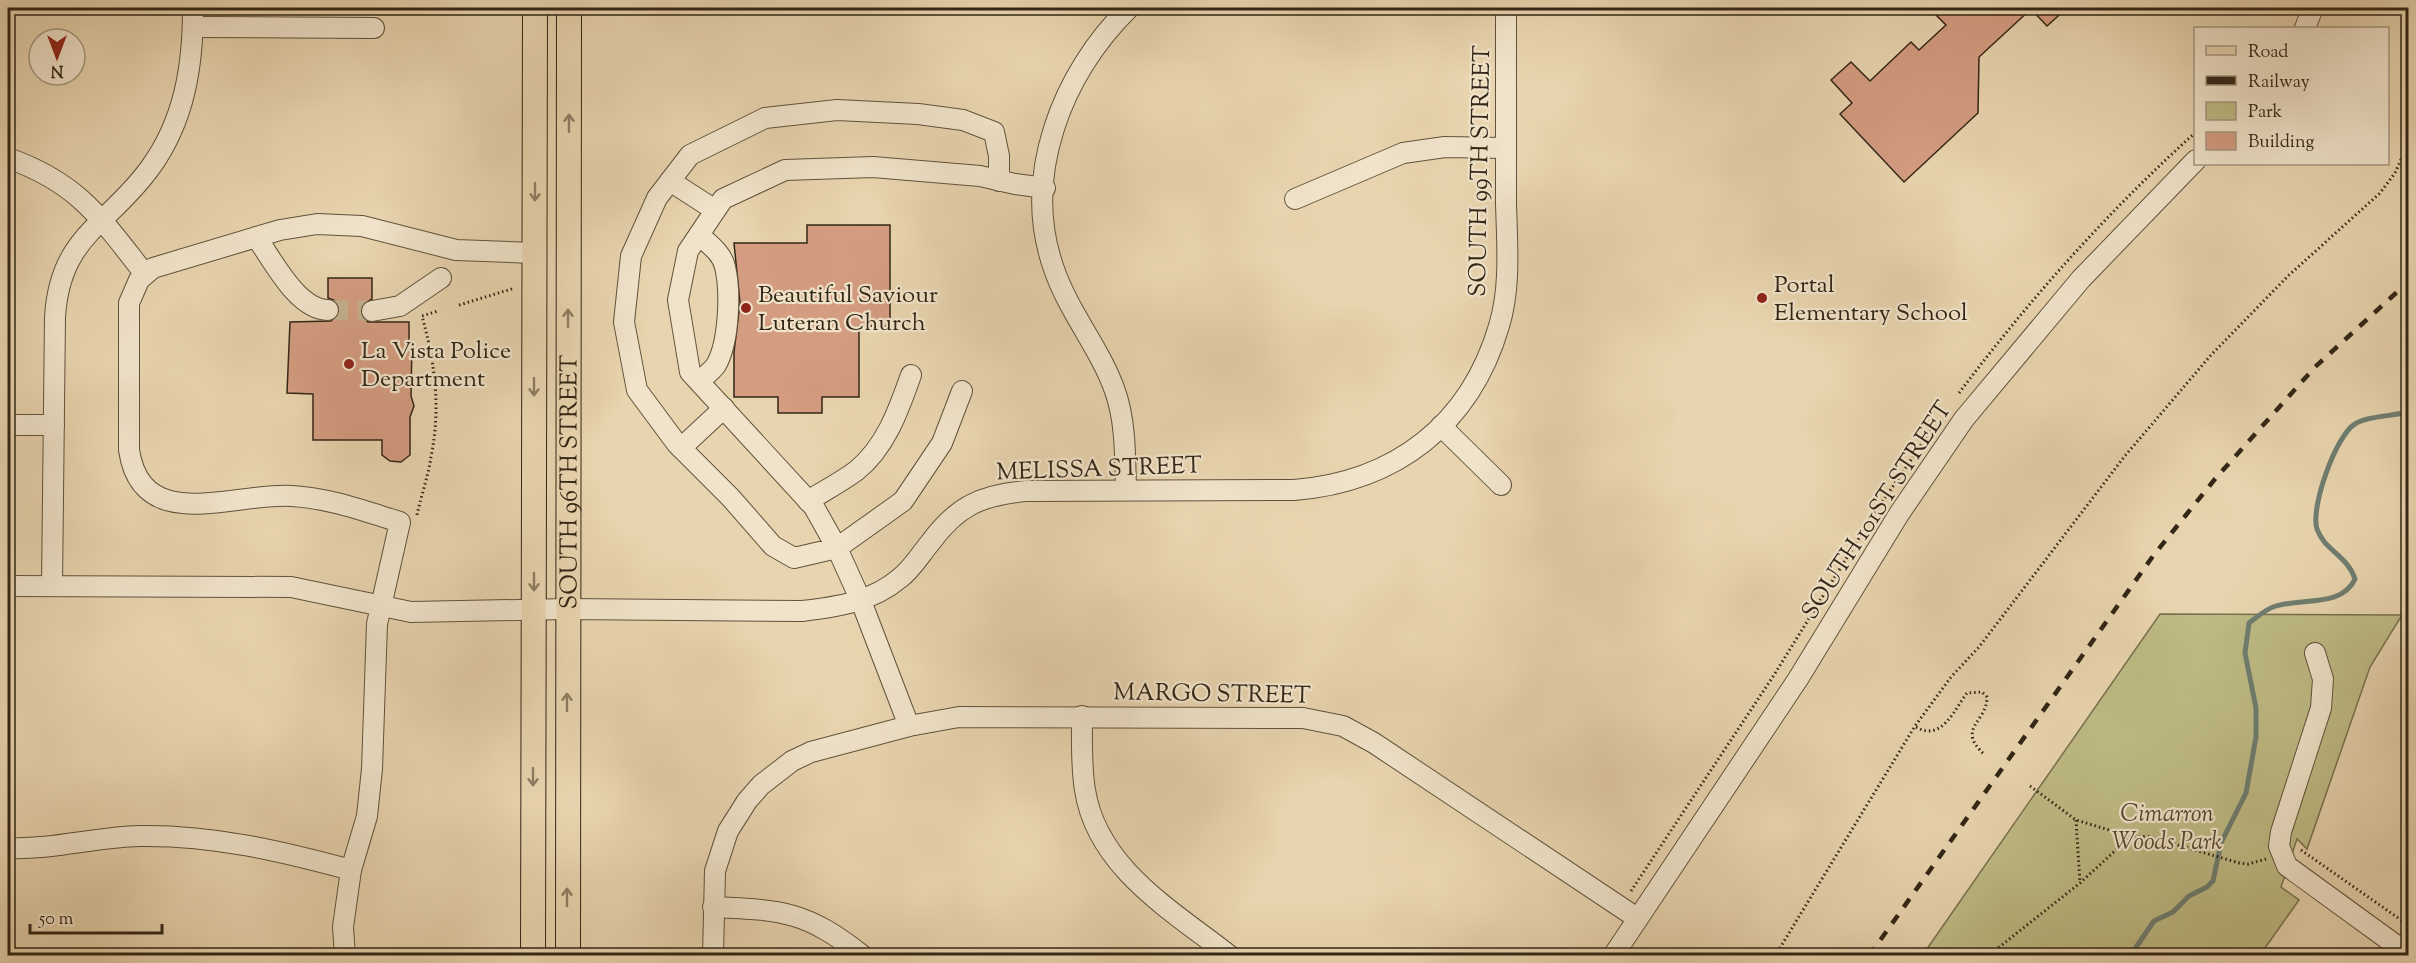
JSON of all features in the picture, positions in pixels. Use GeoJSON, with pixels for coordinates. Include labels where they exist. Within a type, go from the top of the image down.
{"type":"FeatureCollection","features":[{"type":"Feature","properties":{"kind":"main road","name":"SOUTH 96TH STREET"},"geometry":{"type":"LineString","coordinates":[[533,956],[535,8]]}},
{"type":"Feature","properties":{"kind":"main road","name":"SOUTH 96TH STREET"},"geometry":{"type":"LineString","coordinates":[[568,956],[569,8]]}},
{"type":"Feature","properties":{"kind":"street"},"geometry":{"type":"LineString","coordinates":[[1126,490],[1122,417],[1116,393],[1094,347],[1070,307],[1053,266],[1045,218],[1045,188],[1053,128],[1060,107],[1094,46],[1129,8]]}},
{"type":"Feature","properties":{"kind":"street","name":"SOUTH 99TH STREET"},"geometry":{"type":"LineString","coordinates":[[1441,426],[1467,394],[1481,372],[1500,324],[1507,270],[1506,8]]}},
{"type":"Feature","properties":{"kind":"street"},"geometry":{"type":"LineString","coordinates":[[2305,27],[2313,8]]}},
{"type":"Feature","properties":{"kind":"street"},"geometry":{"type":"LineString","coordinates":[[52,586],[55,317],[60,282],[74,249],[150,168],[171,133],[178,118],[189,77],[193,17],[374,28]]}},
{"type":"Feature","properties":{"kind":"street"},"geometry":{"type":"LineString","coordinates":[[962,391],[942,443],[903,501],[837,548],[794,558],[773,546],[731,498],[681,448],[637,390],[624,322],[631,256],[657,198],[690,155],[765,118],[837,110],[918,114],[963,120],[994,132],[999,156],[999,181]]}},
{"type":"Feature","properties":{"kind":"street"},"geometry":{"type":"LineString","coordinates":[[1295,199],[1403,153],[1445,147],[1506,148]]}},
{"type":"Feature","properties":{"kind":"street"},"geometry":{"type":"LineString","coordinates":[[8,158],[59,180],[83,199],[102,219],[144,273]]}},
{"type":"Feature","properties":{"kind":"street","name":"SOUTH 101ST STREET"},"geometry":{"type":"LineString","coordinates":[[1613,956],[1797,679],[1899,514],[1964,419],[2081,279],[2194,162]]}},
{"type":"Feature","properties":{"kind":"street"},"geometry":{"type":"LineString","coordinates":[[909,726],[861,601],[837,548],[808,501],[690,372],[678,300],[687,251],[723,199],[785,170],[873,167],[980,176],[1045,188]]}},
{"type":"Feature","properties":{"kind":"street"},"geometry":{"type":"LineString","coordinates":[[670,181],[715,210]]}},
{"type":"Feature","properties":{"kind":"street"},"geometry":{"type":"LineString","coordinates":[[345,956],[344,927],[351,870],[368,804],[377,624],[380,607],[409,519],[304,497],[262,495],[178,505],[160,499],[144,488],[134,472],[129,450],[128,313],[130,296],[144,273],[163,263],[298,227],[348,224],[377,229],[440,247],[535,253]]}},
{"type":"Feature","properties":{"kind":"street"},"geometry":{"type":"LineString","coordinates":[[699,235],[716,250],[725,266],[727,287],[726,340],[715,368],[699,381]]}},
{"type":"Feature","properties":{"kind":"street"},"geometry":{"type":"LineString","coordinates":[[256,237],[298,296],[317,309],[328,310]]}},
{"type":"Feature","properties":{"kind":"street"},"geometry":{"type":"LineString","coordinates":[[372,311],[400,306],[441,278]]}},
{"type":"Feature","properties":{"kind":"street"},"geometry":{"type":"LineString","coordinates":[[808,501],[857,470],[876,449],[894,421],[911,375]]}},
{"type":"Feature","properties":{"kind":"street"},"geometry":{"type":"LineString","coordinates":[[681,448],[724,408]]}},
{"type":"Feature","properties":{"kind":"street"},"geometry":{"type":"LineString","coordinates":[[8,425],[54,425]]}},
{"type":"Feature","properties":{"kind":"street"},"geometry":{"type":"LineString","coordinates":[[1441,426],[1501,485]]}},
{"type":"Feature","properties":{"kind":"street","name":"MELISSA STREET"},"geometry":{"type":"LineString","coordinates":[[8,586],[291,587],[411,612],[567,609],[802,611],[861,601],[900,579],[946,523],[981,499],[1026,491],[1326,488],[1373,474],[1398,461],[1441,426]]}},
{"type":"Feature","properties":{"kind":"street"},"geometry":{"type":"LineString","coordinates":[[2315,653],[2323,679],[2322,701],[2281,832],[2279,846],[2282,856],[2300,876],[2403,943]]}},
{"type":"Feature","properties":{"kind":"street"},"geometry":{"type":"LineString","coordinates":[[1082,716],[1084,790],[1089,809],[1106,846],[1135,880],[1230,956]]}},
{"type":"Feature","properties":{"kind":"street","name":"MARGO STREET"},"geometry":{"type":"LineString","coordinates":[[713,956],[715,872],[728,831],[747,801],[775,773],[811,752],[909,726],[959,717],[1303,718],[1343,726],[1374,743],[1637,918]]}},
{"type":"Feature","properties":{"kind":"street"},"geometry":{"type":"LineString","coordinates":[[8,848],[25,849],[138,836],[205,838],[270,848],[351,870]]}},
{"type":"Feature","properties":{"kind":"street"},"geometry":{"type":"LineString","coordinates":[[713,907],[786,912],[818,925],[863,956]]}},
{"type":"Feature","properties":{"kind":"path"},"geometry":{"type":"LineString","coordinates":[[1775,956],[1915,726],[1951,677],[1979,647],[2124,456],[2211,354],[2288,276],[2380,193],[2395,173],[2409,144]]}},
{"type":"Feature","properties":{"kind":"path"},"geometry":{"type":"LineString","coordinates":[[459,305],[516,288]]}},
{"type":"Feature","properties":{"kind":"path"},"geometry":{"type":"LineString","coordinates":[[409,519],[434,445],[436,409],[434,362],[422,316],[438,311]]}},
{"type":"Feature","properties":{"kind":"path"},"geometry":{"type":"LineString","coordinates":[[1915,726],[1924,732],[1934,732],[1942,727],[1967,693],[1982,692],[1987,697],[1987,704],[1972,727],[1972,734],[1977,748],[1985,755]]}},
{"type":"Feature","properties":{"kind":"path"},"geometry":{"type":"LineString","coordinates":[[2030,786],[2076,820],[2120,833],[2128,839]]}},
{"type":"Feature","properties":{"kind":"path"},"geometry":{"type":"LineString","coordinates":[[2076,820],[2080,883]]}},
{"type":"Feature","properties":{"kind":"path"},"geometry":{"type":"LineString","coordinates":[[1988,956],[2080,883],[2128,839],[2147,836],[2239,863],[2248,864],[2271,858]]}},
{"type":"Feature","properties":{"kind":"path"},"geometry":{"type":"LineString","coordinates":[[2295,855],[2302,849],[2403,943]]}},
{"type":"Feature","properties":{"kind":"green space","name":"Cimarron Woods Park"},"geometry":{"type":"Polygon","coordinates":[[[2160,614],[2402,615],[2370,667],[2307,849],[2297,839],[2281,887],[2299,900],[2260,955],[1922,956],[2160,614]]]}},
{"type":"Feature","properties":{"kind":"building"},"geometry":{"type":"Polygon","coordinates":[[[1929,8],[2067,8],[2047,26],[2031,9],[1979,57],[1978,113],[1904,182],[1840,114],[1852,103],[1831,80],[1851,62],[1870,81],[1911,42],[1919,50],[1946,25],[1929,8]]]}},
{"type":"Feature","properties":{"kind":"building"},"geometry":{"type":"Polygon","coordinates":[[[807,225],[890,225],[890,326],[859,326],[859,397],[822,397],[822,413],[778,413],[778,397],[734,397],[734,352],[740,303],[734,243],[807,243],[807,225]]]}},
{"type":"Feature","properties":{"kind":"building","name":"La Vista Police Department"},"geometry":{"type":"Polygon","coordinates":[[[328,278],[372,278],[372,299],[361,306],[363,318],[368,322],[409,322],[409,342],[412,342],[411,396],[414,406],[410,417],[410,455],[401,462],[390,461],[382,455],[382,440],[313,440],[313,394],[287,393],[290,322],[331,321],[340,313],[336,301],[328,298],[328,278]]]}},
{"type":"Feature","properties":{"kind":"waterway"},"geometry":{"type":"LineString","coordinates":[[2130,956],[2154,921],[2173,912],[2189,896],[2207,887],[2213,881],[2221,843],[2246,793],[2256,737],[2256,708],[2245,653],[2249,623],[2273,607],[2330,598],[2340,594],[2349,588],[2355,579],[2347,564],[2325,542],[2317,529],[2317,505],[2321,489],[2340,442],[2360,421],[2408,412]]}},
{"type":"Feature","properties":{"kind":"tunnel"},"geometry":{"type":"LineString","coordinates":[[328,310],[372,311]]}},
{"type":"Feature","properties":{"kind":"railway"},"geometry":{"type":"LineString","coordinates":[[1869,956],[2153,556],[2215,479],[2315,367],[2408,282]]}},
{"type":"Feature","properties":{"kind":"place","name":"Portal Elementary School"},"geometry":{"type":"Point","coordinates":[1762,298]}},
{"type":"Feature","properties":{"kind":"place","name":"Beautiful Saviour Luteran Church"},"geometry":{"type":"Point","coordinates":[746,308]}},
{"type":"Feature","properties":{"kind":"place","name":"La Vista Police Department"},"geometry":{"type":"Point","coordinates":[349,364]}}]}
